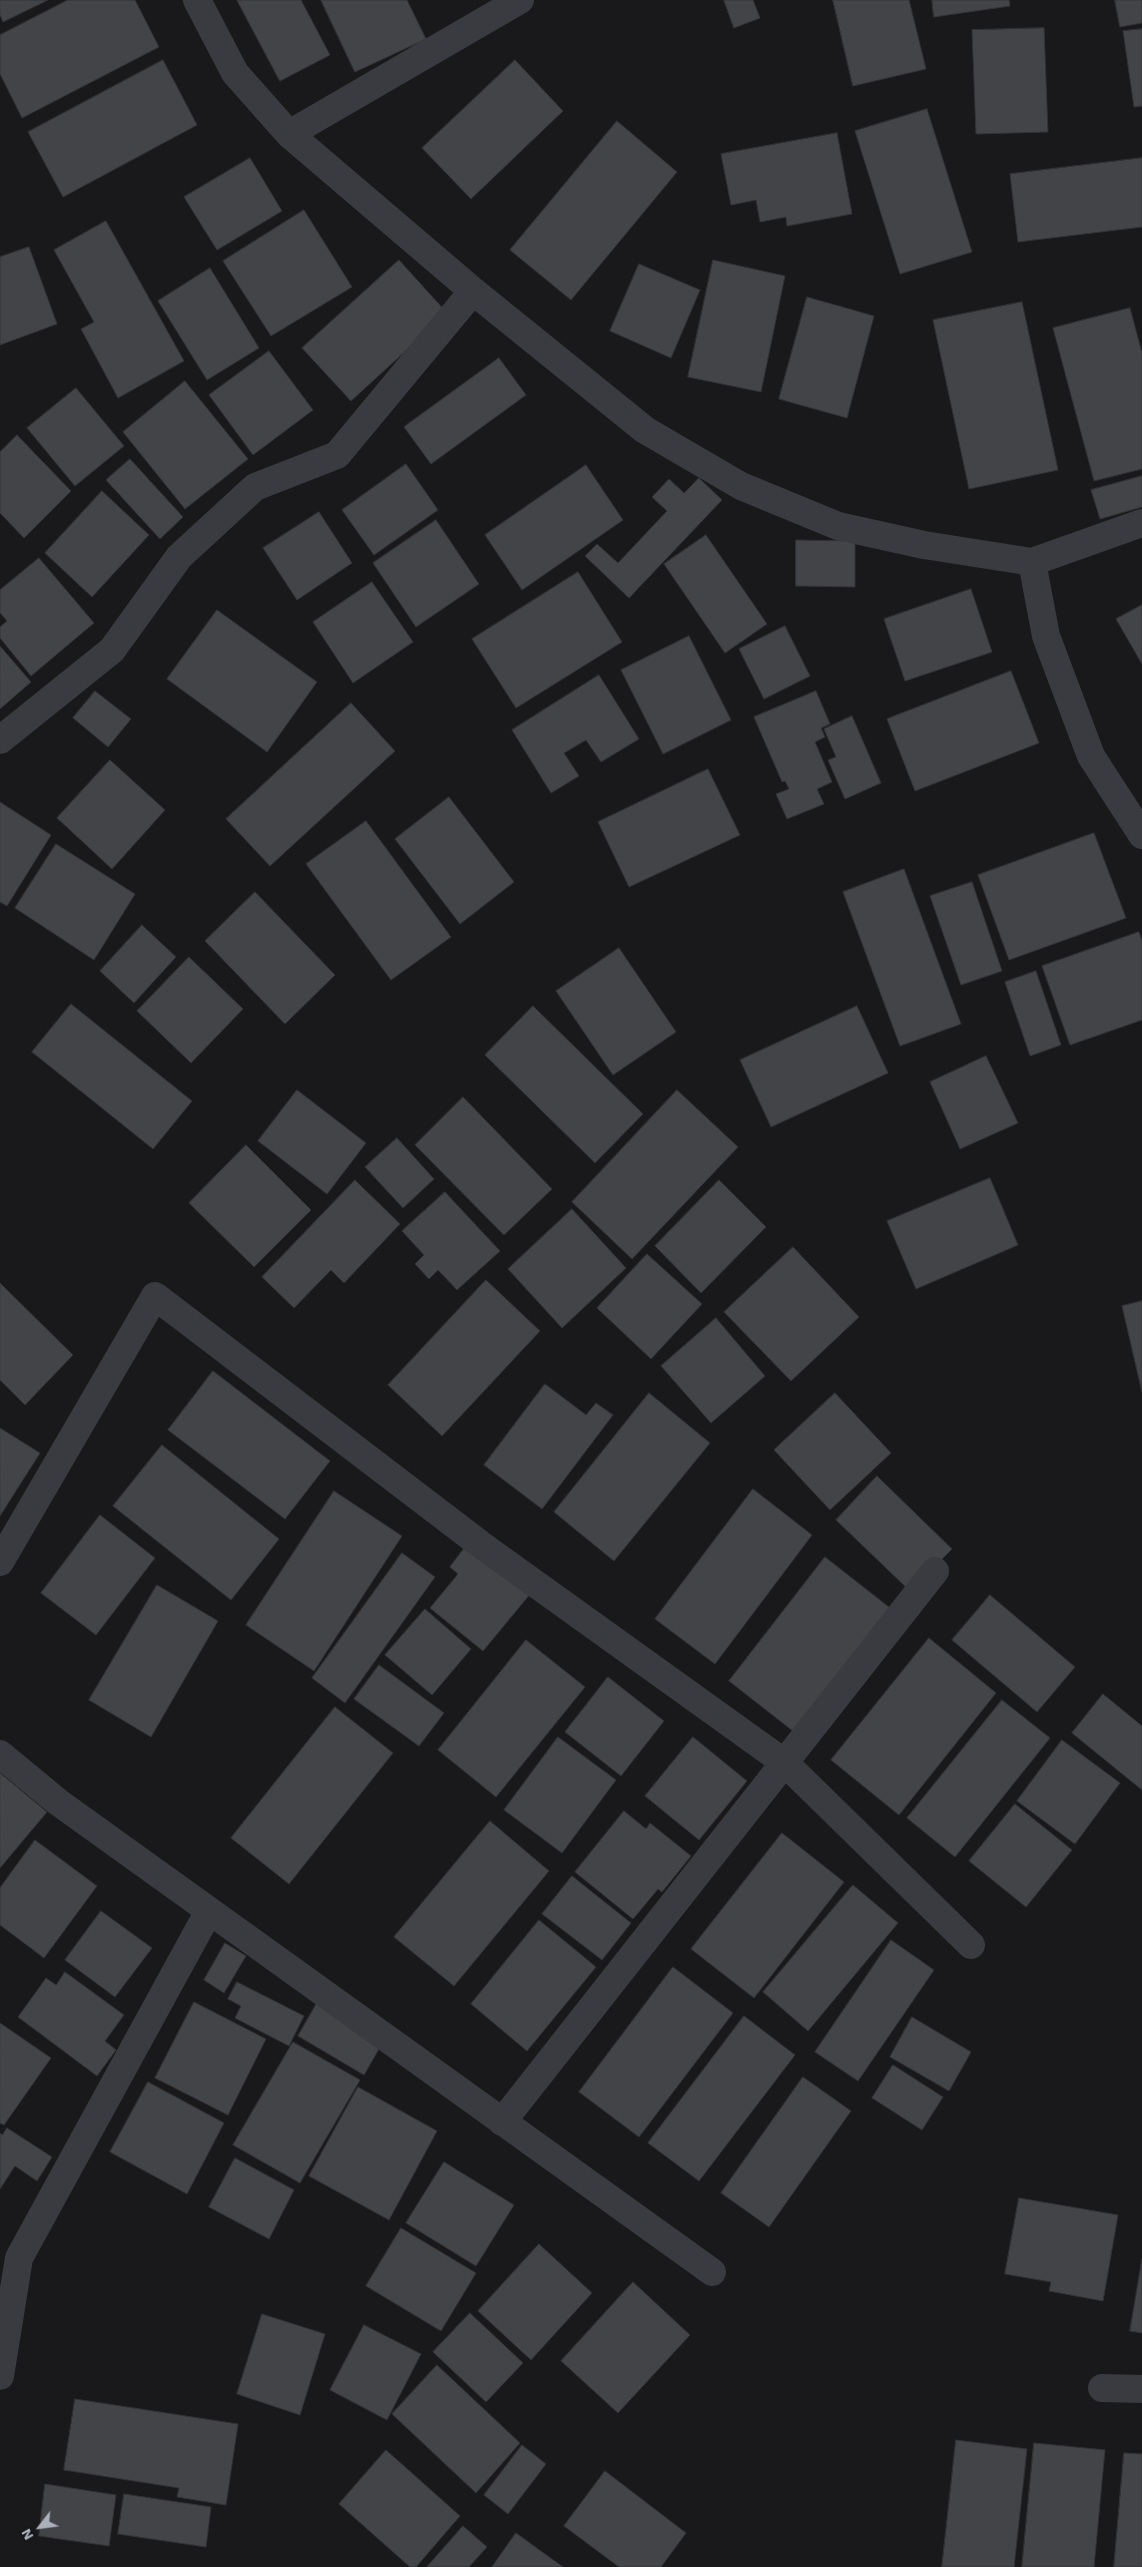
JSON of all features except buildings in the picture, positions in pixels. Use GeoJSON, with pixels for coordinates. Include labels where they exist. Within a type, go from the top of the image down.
{"type":"FeatureCollection","features":[{"type":"Feature","properties":{"kind":"street"},"geometry":{"type":"LineString","coordinates":[[197,0],[234,73],[289,134],[473,291],[645,430],[741,486],[838,526],[924,545],[1032,562],[1142,523]]}},
{"type":"Feature","properties":{"kind":"street"},"geometry":{"type":"LineString","coordinates":[[289,134],[520,0]]}},
{"type":"Feature","properties":{"kind":"street"},"geometry":{"type":"LineString","coordinates":[[0,740],[112,650],[179,557],[255,487],[338,456],[473,291]]}},
{"type":"Feature","properties":{"kind":"street"},"geometry":{"type":"LineString","coordinates":[[1032,562],[1046,636],[1091,756],[1142,835]]}},
{"type":"Feature","properties":{"kind":"street"},"geometry":{"type":"LineString","coordinates":[[0,1562],[154,1296],[480,1544],[785,1763],[971,1945]]}},
{"type":"Feature","properties":{"kind":"street"},"geometry":{"type":"LineString","coordinates":[[502,2122],[935,1571]]}},
{"type":"Feature","properties":{"kind":"street"},"geometry":{"type":"LineString","coordinates":[[0,1754],[58,1802],[712,2272]]}},
{"type":"Feature","properties":{"kind":"street"},"geometry":{"type":"LineString","coordinates":[[0,2376],[19,2258],[209,1910]]}},
{"type":"Feature","properties":{"kind":"street"},"geometry":{"type":"LineString","coordinates":[[1102,2388],[1142,2389]]}}]}
